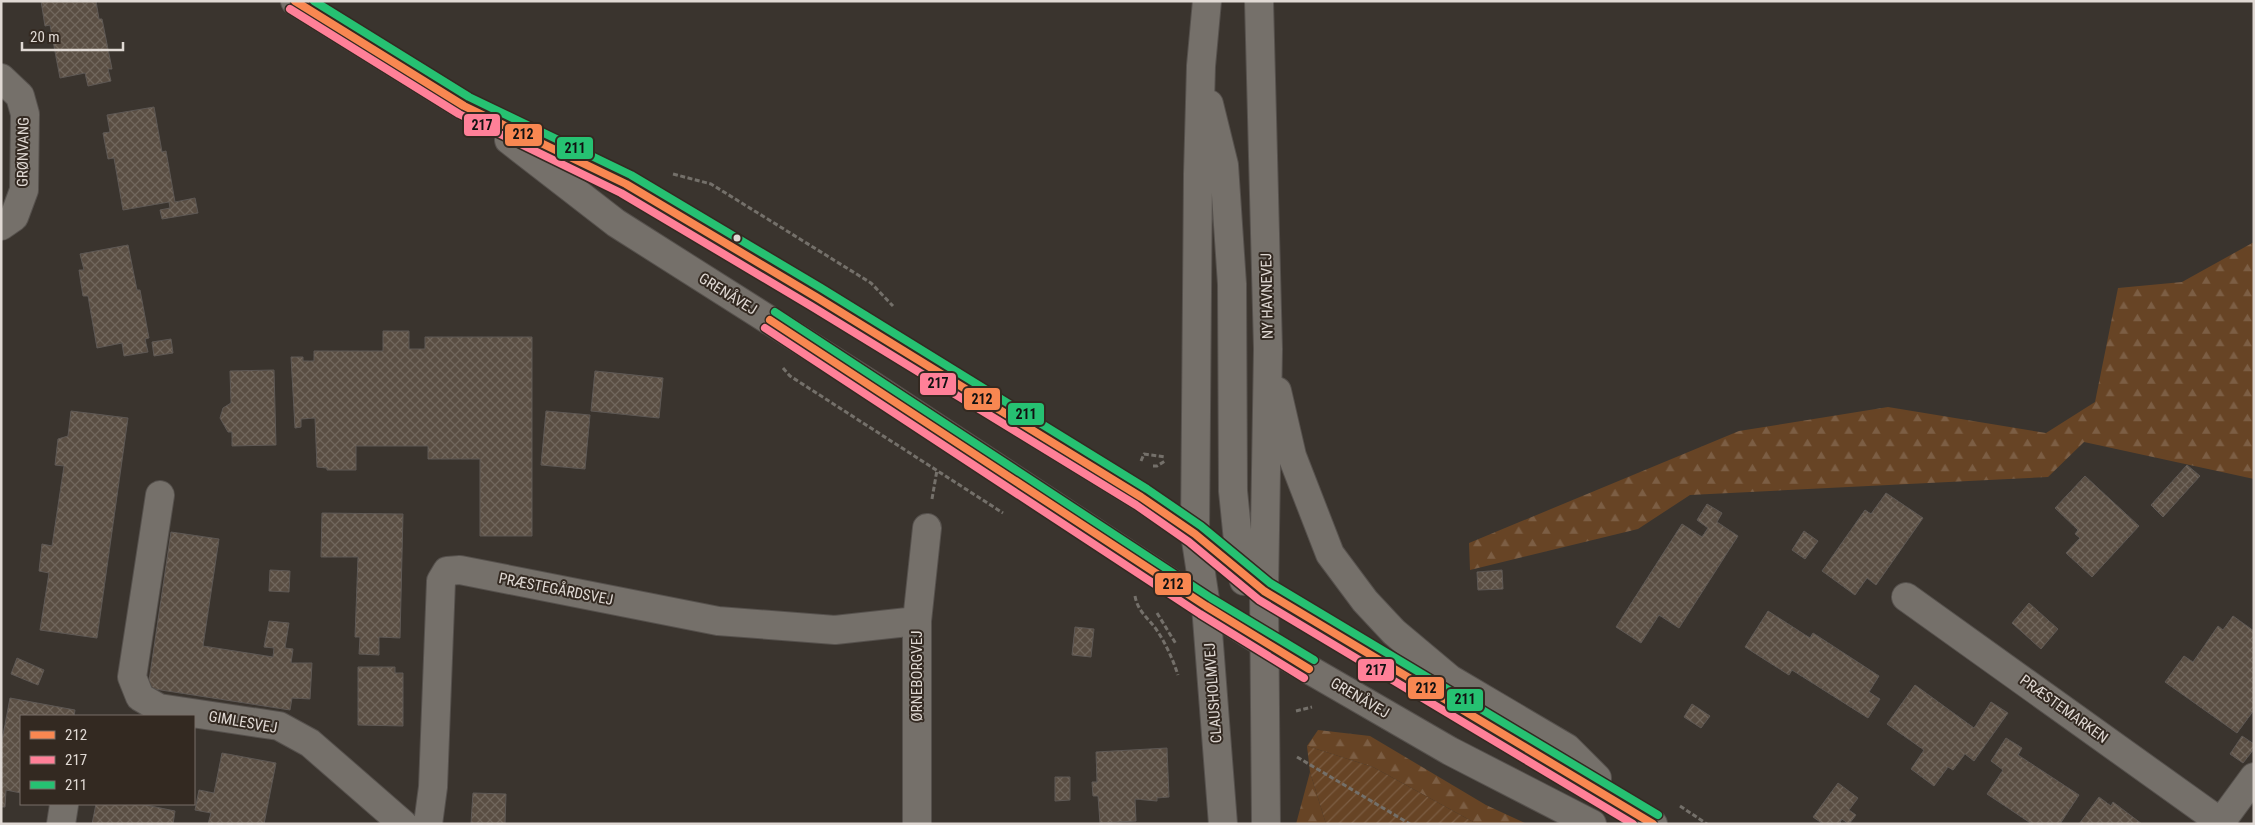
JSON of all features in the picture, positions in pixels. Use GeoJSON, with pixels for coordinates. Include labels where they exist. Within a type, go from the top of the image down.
{"type":"FeatureCollection","features":[{"type":"Feature","properties":{"kind":"street","name":"GRENÅVEJ"},"geometry":{"type":"LineString","coordinates":[[295,1],[464,106],[616,223],[873,386],[1265,644],[1450,750],[1592,824]]}},
{"type":"Feature","properties":{"kind":"street"},"geometry":{"type":"LineString","coordinates":[[1195,534],[1200,66],[1207,1]]}},
{"type":"Feature","properties":{"kind":"street","name":"NY HAVNEVEJ"},"geometry":{"type":"LineString","coordinates":[[1259,1],[1268,349],[1264,591]]}},
{"type":"Feature","properties":{"kind":"street"},"geometry":{"type":"LineString","coordinates":[[1200,66],[1224,165],[1232,284],[1233,491],[1241,570],[1265,644]]}},
{"type":"Feature","properties":{"kind":"street","name":"GRØNVANG"},"geometry":{"type":"LineString","coordinates":[[1,78],[20,96],[25,114],[24,190],[14,217],[1,226]]}},
{"type":"Feature","properties":{"kind":"street","name":"GRENÅVEJ"},"geometry":{"type":"LineString","coordinates":[[464,106],[626,184],[833,308],[1140,497],[1195,534],[1241,570],[1264,591],[1653,824]]}},
{"type":"Feature","properties":{"kind":"street"},"geometry":{"type":"LineString","coordinates":[[1268,349],[1292,456],[1330,554],[1365,601],[1394,632],[1450,679],[1566,748],[1627,807]]}},
{"type":"Feature","properties":{"kind":"street","name":"GIMLESVEJ"},"geometry":{"type":"LineString","coordinates":[[160,495],[132,677],[140,697],[159,708],[279,726],[310,743],[403,824]]}},
{"type":"Feature","properties":{"kind":"street","name":"ØRNEBORGVEJ"},"geometry":{"type":"LineString","coordinates":[[917,824],[917,621],[927,528]]}},
{"type":"Feature","properties":{"kind":"street","name":"CLAUSHOLMVEJ"},"geometry":{"type":"LineString","coordinates":[[1195,534],[1206,606],[1223,824]]}},
{"type":"Feature","properties":{"kind":"street","name":"PRÆSTEGÅRDSVEJ"},"geometry":{"type":"LineString","coordinates":[[428,824],[433,787],[441,581],[447,571],[460,570],[718,621],[835,630],[917,621]]}},
{"type":"Feature","properties":{"kind":"street"},"geometry":{"type":"LineString","coordinates":[[1264,591],[1267,730],[1266,824]]}},
{"type":"Feature","properties":{"kind":"street","name":"PRÆSTEMARKEN"},"geometry":{"type":"LineString","coordinates":[[1906,597],[2222,823],[2254,777]]}},
{"type":"Feature","properties":{"kind":"path"},"geometry":{"type":"LineString","coordinates":[[669,173],[711,184],[871,282],[896,310]]}},
{"type":"Feature","properties":{"kind":"path"},"geometry":{"type":"LineString","coordinates":[[778,363],[790,376],[1012,518]]}},
{"type":"Feature","properties":{"kind":"path"},"geometry":{"type":"LineString","coordinates":[[1139,465],[1157,466],[1170,458]]}},
{"type":"Feature","properties":{"kind":"path"},"geometry":{"type":"LineString","coordinates":[[1127,593],[1142,603]]}},
{"type":"Feature","properties":{"kind":"path"},"geometry":{"type":"LineString","coordinates":[[1149,608],[1157,612],[1176,645]]}},
{"type":"Feature","properties":{"kind":"path"},"geometry":{"type":"LineString","coordinates":[[1267,730],[1287,750],[1410,824]]}},
{"type":"Feature","properties":{"kind":"green space"},"geometry":{"type":"Polygon","coordinates":[[[2254,242],[2254,479],[2084,442],[2048,477],[1690,495],[1638,529],[1470,570],[1469,543],[1739,431],[1888,407],[2046,433],[2095,402],[2118,288],[2182,282],[2254,242]]]}},
{"type":"Feature","properties":{"kind":"green space"},"geometry":{"type":"Polygon","coordinates":[[[1318,730],[1370,736],[1486,805],[1527,824],[1477,824],[1373,767],[1307,746],[1318,730]]]}},
{"type":"Feature","properties":{"kind":"green space"},"geometry":{"type":"Polygon","coordinates":[[[1307,746],[1373,767],[1477,824],[1326,824],[1310,772],[1307,746]]]}},
{"type":"Feature","properties":{"kind":"green space"},"geometry":{"type":"Polygon","coordinates":[[[1310,772],[1326,824],[1296,824],[1310,772]]]}},
{"type":"Feature","properties":{"kind":"building"},"geometry":{"type":"Polygon","coordinates":[[[41,1],[96,1],[99,19],[102,19],[112,69],[108,69],[111,81],[88,86],[85,73],[60,78],[50,25],[45,26],[41,1]]]}},
{"type":"Feature","properties":{"kind":"building"},"geometry":{"type":"Polygon","coordinates":[[[154,107],[162,152],[166,151],[175,202],[195,198],[198,213],[162,219],[160,210],[170,208],[169,202],[123,210],[114,158],[108,159],[103,133],[110,132],[107,115],[154,107]]]}},
{"type":"Feature","properties":{"kind":"building"},"geometry":{"type":"Polygon","coordinates":[[[128,245],[137,290],[140,290],[149,338],[145,339],[148,352],[124,356],[122,343],[97,348],[88,296],[83,296],[79,270],[84,270],[80,254],[128,245]]]}},
{"type":"Feature","properties":{"kind":"building"},"geometry":{"type":"Polygon","coordinates":[[[383,331],[409,331],[409,349],[425,349],[425,337],[532,337],[532,536],[480,536],[480,459],[428,459],[428,446],[356,446],[356,470],[327,470],[327,468],[317,467],[315,418],[301,419],[301,427],[295,428],[291,357],[303,357],[303,361],[314,361],[314,351],[383,351],[383,331]]]}},
{"type":"Feature","properties":{"kind":"building"},"geometry":{"type":"Polygon","coordinates":[[[171,339],[173,353],[154,356],[152,342],[171,339]]]}},
{"type":"Feature","properties":{"kind":"building"},"geometry":{"type":"Polygon","coordinates":[[[274,370],[276,445],[232,446],[232,432],[228,432],[220,418],[223,408],[231,403],[230,371],[274,370]]]}},
{"type":"Feature","properties":{"kind":"building"},"geometry":{"type":"Polygon","coordinates":[[[595,371],[663,378],[659,418],[591,411],[595,371]]]}},
{"type":"Feature","properties":{"kind":"building"},"geometry":{"type":"Polygon","coordinates":[[[71,411],[128,418],[97,638],[40,630],[49,573],[39,571],[42,544],[52,546],[64,466],[55,465],[58,439],[68,436],[71,411]]]}},
{"type":"Feature","properties":{"kind":"building"},"geometry":{"type":"Polygon","coordinates":[[[546,411],[590,415],[585,469],[541,465],[546,411]]]}},
{"type":"Feature","properties":{"kind":"building"},"geometry":{"type":"Polygon","coordinates":[[[2187,465],[2200,476],[2163,517],[2151,505],[2187,465]]]}},
{"type":"Feature","properties":{"kind":"building"},"geometry":{"type":"Polygon","coordinates":[[[2085,476],[2139,526],[2092,577],[2066,553],[2080,538],[2075,534],[2078,530],[2055,508],[2085,476]]]}},
{"type":"Feature","properties":{"kind":"building"},"geometry":{"type":"Polygon","coordinates":[[[1886,493],[1923,518],[1876,585],[1867,578],[1855,595],[1822,571],[1865,510],[1871,514],[1886,493]]]}},
{"type":"Feature","properties":{"kind":"building"},"geometry":{"type":"Polygon","coordinates":[[[1707,504],[1722,513],[1717,522],[1738,536],[1679,628],[1659,615],[1641,643],[1616,627],[1682,524],[1702,537],[1708,528],[1697,520],[1707,504]]]}},
{"type":"Feature","properties":{"kind":"building"},"geometry":{"type":"Polygon","coordinates":[[[322,513],[403,514],[400,638],[379,637],[379,655],[359,654],[360,637],[355,637],[358,557],[321,557],[322,513]]]}},
{"type":"Feature","properties":{"kind":"building"},"geometry":{"type":"Polygon","coordinates":[[[1804,531],[1818,541],[1805,559],[1792,550],[1804,531]]]}},
{"type":"Feature","properties":{"kind":"building"},"geometry":{"type":"Polygon","coordinates":[[[171,532],[219,539],[203,646],[273,657],[274,648],[264,647],[269,621],[289,623],[285,648],[293,649],[291,663],[312,663],[310,699],[292,698],[290,710],[148,688],[171,532]]]}},
{"type":"Feature","properties":{"kind":"building"},"geometry":{"type":"Polygon","coordinates":[[[270,570],[290,571],[289,592],[269,591],[270,570]]]}},
{"type":"Feature","properties":{"kind":"building"},"geometry":{"type":"Polygon","coordinates":[[[1502,570],[1503,589],[1478,590],[1477,572],[1502,570]]]}},
{"type":"Feature","properties":{"kind":"building"},"geometry":{"type":"Polygon","coordinates":[[[2029,603],[2058,629],[2041,649],[2012,623],[2029,603]]]}},
{"type":"Feature","properties":{"kind":"building"},"geometry":{"type":"Polygon","coordinates":[[[1768,611],[1810,638],[1813,633],[1879,676],[1869,692],[1880,699],[1868,718],[1792,670],[1789,675],[1745,647],[1768,611]]]}},
{"type":"Feature","properties":{"kind":"building"},"geometry":{"type":"Polygon","coordinates":[[[2233,616],[2254,631],[2254,710],[2237,733],[2165,682],[2184,656],[2193,662],[2218,626],[2223,630],[2233,616]]]}},
{"type":"Feature","properties":{"kind":"building"},"geometry":{"type":"Polygon","coordinates":[[[1075,627],[1094,629],[1091,657],[1072,655],[1075,627]]]}},
{"type":"Feature","properties":{"kind":"building"},"geometry":{"type":"Polygon","coordinates":[[[17,658],[44,670],[38,685],[11,674],[17,658]]]}},
{"type":"Feature","properties":{"kind":"building"},"geometry":{"type":"Polygon","coordinates":[[[358,667],[395,667],[395,673],[403,673],[403,726],[358,725],[358,667]]]}},
{"type":"Feature","properties":{"kind":"building"},"geometry":{"type":"Polygon","coordinates":[[[1915,685],[1974,728],[1991,702],[2008,713],[1974,761],[1965,754],[1953,770],[1948,767],[1934,786],[1911,769],[1924,750],[1887,724],[1915,685]]]}},
{"type":"Feature","properties":{"kind":"building"},"geometry":{"type":"Polygon","coordinates":[[[10,698],[75,710],[74,715],[20,715],[20,793],[6,790],[5,807],[1,807],[1,746],[10,698]]]}},
{"type":"Feature","properties":{"kind":"building"},"geometry":{"type":"Polygon","coordinates":[[[1692,704],[1710,716],[1701,728],[1684,717],[1692,704]]]}},
{"type":"Feature","properties":{"kind":"building"},"geometry":{"type":"Polygon","coordinates":[[[2242,736],[2254,744],[2254,749],[2243,763],[2230,754],[2242,736]]]}},
{"type":"Feature","properties":{"kind":"building"},"geometry":{"type":"Polygon","coordinates":[[[2006,738],[2022,748],[2018,755],[2079,795],[2060,824],[2032,824],[1987,794],[2003,770],[1991,761],[2006,738]]]}},
{"type":"Feature","properties":{"kind":"building"},"geometry":{"type":"Polygon","coordinates":[[[1167,748],[1169,797],[1157,798],[1157,801],[1135,799],[1136,821],[1100,823],[1098,796],[1093,796],[1092,782],[1097,782],[1096,752],[1167,748]]]}},
{"type":"Feature","properties":{"kind":"building"},"geometry":{"type":"Polygon","coordinates":[[[222,753],[276,763],[264,824],[208,824],[211,813],[195,810],[199,790],[214,793],[222,753]]]}},
{"type":"Feature","properties":{"kind":"building"},"geometry":{"type":"Polygon","coordinates":[[[1055,777],[1070,777],[1070,800],[1055,801],[1055,777]]]}},
{"type":"Feature","properties":{"kind":"building"},"geometry":{"type":"Polygon","coordinates":[[[1838,783],[1858,798],[1849,810],[1856,815],[1849,824],[1842,819],[1840,822],[1842,824],[1823,824],[1813,817],[1838,783]]]}},
{"type":"Feature","properties":{"kind":"building"},"geometry":{"type":"Polygon","coordinates":[[[473,793],[506,794],[505,824],[471,823],[473,793]]]}},
{"type":"Feature","properties":{"kind":"building"},"geometry":{"type":"Polygon","coordinates":[[[2099,797],[2111,806],[2113,802],[2142,824],[2079,824],[2099,797]]]}},
{"type":"Feature","properties":{"kind":"building"},"geometry":{"type":"Polygon","coordinates":[[[96,805],[146,805],[175,811],[173,824],[92,824],[96,805]]]}},
{"type":"Feature","properties":{"kind":"transit line","name":"212"},"geometry":{"type":"LineString","coordinates":[[295,1],[464,106],[626,184],[816,297],[1141,497],[1195,534],[1264,591],[1653,824]]}},
{"type":"Feature","properties":{"kind":"transit line","name":"211"},"geometry":{"type":"LineString","coordinates":[[314,1],[469,97],[631,175],[821,288],[1147,489],[1201,526],[1270,583],[1658,815]]}},
{"type":"Feature","properties":{"kind":"transit line","name":"217"},"geometry":{"type":"LineString","coordinates":[[290,9],[459,114],[621,193],[811,306],[1136,505],[1189,542],[1259,600],[1633,824]]}},
{"type":"Feature","properties":{"kind":"transit line","name":"211"},"geometry":{"type":"LineString","coordinates":[[775,312],[1211,598],[1314,660]]}},
{"type":"Feature","properties":{"kind":"transit line","name":"212"},"geometry":{"type":"LineString","coordinates":[[770,320],[1206,606],[1309,669]]}},
{"type":"Feature","properties":{"kind":"transit line","name":"217"},"geometry":{"type":"LineString","coordinates":[[765,328],[1200,614],[1304,678]]}}]}
